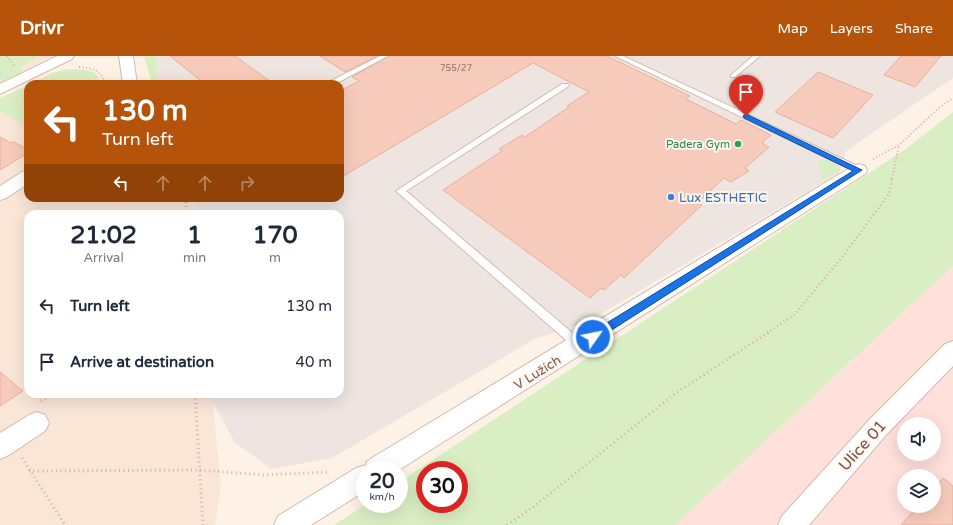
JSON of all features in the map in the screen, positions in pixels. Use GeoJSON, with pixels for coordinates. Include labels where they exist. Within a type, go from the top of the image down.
{"type":"FeatureCollection","features":[{"type":"Feature","properties":{"kind":"street"},"geometry":{"type":"LineString","coordinates":[[0,90],[67,56]]}},
{"type":"Feature","properties":{"kind":"street"},"geometry":{"type":"LineString","coordinates":[[126,56],[129,80]]}},
{"type":"Feature","properties":{"kind":"street","name":"V Lužích"},"geometry":{"type":"LineString","coordinates":[[391,461],[580,345],[858,170]]}},
{"type":"Feature","properties":{"kind":"street"},"geometry":{"type":"LineString","coordinates":[[0,194],[24,179]]}},
{"type":"Feature","properties":{"kind":"street","name":"Ulice 01"},"geometry":{"type":"LineString","coordinates":[[791,525],[878,427],[953,352]]}},
{"type":"Feature","properties":{"kind":"street"},"geometry":{"type":"LineString","coordinates":[[7,452],[37,423]]}},
{"type":"Feature","properties":{"kind":"street"},"geometry":{"type":"LineString","coordinates":[[287,525],[356,483]]}},
{"type":"Feature","properties":{"kind":"lane"},"geometry":{"type":"LineString","coordinates":[[337,80],[385,56]]}},
{"type":"Feature","properties":{"kind":"lane"},"geometry":{"type":"LineString","coordinates":[[618,56],[858,170]]}},
{"type":"Feature","properties":{"kind":"lane"},"geometry":{"type":"LineString","coordinates":[[733,76],[757,56]]}},
{"type":"Feature","properties":{"kind":"lane"},"geometry":{"type":"LineString","coordinates":[[565,86],[400,190],[580,345]]}},
{"type":"Feature","properties":{"kind":"path"},"geometry":{"type":"LineString","coordinates":[[858,170],[876,156],[899,145],[939,108],[953,98]]}},
{"type":"Feature","properties":{"kind":"path"},"geometry":{"type":"LineString","coordinates":[[506,525],[532,508],[676,393],[794,316],[843,256],[889,194],[899,145]]}},
{"type":"Feature","properties":{"kind":"path"},"geometry":{"type":"LineString","coordinates":[[195,398],[202,525]]}},
{"type":"Feature","properties":{"kind":"path"},"geometry":{"type":"LineString","coordinates":[[7,452],[21,458],[65,525]]}},
{"type":"Feature","properties":{"kind":"path"},"geometry":{"type":"LineString","coordinates":[[29,471],[199,470],[263,475],[335,472]]}},
{"type":"Feature","properties":{"kind":"shaded area"},"geometry":{"type":"Polygon","coordinates":[[[0,56],[52,56],[0,84],[0,56]]]}},
{"type":"Feature","properties":{"kind":"shaded area"},"geometry":{"type":"Polygon","coordinates":[[[156,56],[953,56],[953,78],[846,151],[839,173],[587,322],[535,339],[332,458],[271,469],[234,442],[213,402],[212,398],[344,398],[344,210],[196,210],[196,202],[344,202],[344,80],[157,80],[156,56]]]}},
{"type":"Feature","properties":{"kind":"shaded area"},"geometry":{"type":"Polygon","coordinates":[[[0,112],[24,125],[24,202],[196,202],[196,210],[24,210],[24,398],[212,398],[221,488],[215,525],[0,525],[0,112]]]}},
{"type":"Feature","properties":{"kind":"shaded area"},"geometry":{"type":"Polygon","coordinates":[[[953,266],[953,525],[675,525],[953,266]]]}},
{"type":"Feature","properties":{"kind":"green space"},"geometry":{"type":"Polygon","coordinates":[[[0,56],[41,56],[20,67],[24,72],[0,84],[0,56]]]}},
{"type":"Feature","properties":{"kind":"green space"},"geometry":{"type":"Polygon","coordinates":[[[144,56],[156,56],[157,80],[151,80],[144,56]]]}},
{"type":"Feature","properties":{"kind":"green space"},"geometry":{"type":"Polygon","coordinates":[[[68,69],[91,71],[98,76],[98,80],[38,80],[52,73],[68,69]]]}},
{"type":"Feature","properties":{"kind":"green space"},"geometry":{"type":"Polygon","coordinates":[[[24,87],[24,125],[0,112],[0,98],[24,87]]]}},
{"type":"Feature","properties":{"kind":"green space"},"geometry":{"type":"Polygon","coordinates":[[[953,112],[953,266],[675,525],[334,525],[356,511],[356,513],[408,513],[408,476],[416,471],[416,513],[468,513],[468,461],[431,461],[907,148],[953,112]]]}},
{"type":"Feature","properties":{"kind":"green space"},"geometry":{"type":"Polygon","coordinates":[[[825,159],[835,163],[841,171],[823,180],[818,161],[825,159]]]}},
{"type":"Feature","properties":{"kind":"building"},"geometry":{"type":"Polygon","coordinates":[[[170,56],[235,56],[268,80],[200,80],[170,56]]]}},
{"type":"Feature","properties":{"kind":"building"},"geometry":{"type":"Polygon","coordinates":[[[320,56],[377,56],[345,72],[320,56]]]}},
{"type":"Feature","properties":{"kind":"building"},"geometry":{"type":"Polygon","coordinates":[[[389,56],[607,56],[690,96],[686,99],[736,124],[741,120],[771,135],[762,143],[769,147],[745,168],[749,171],[731,182],[724,178],[698,202],[702,205],[624,278],[621,275],[604,290],[601,288],[590,298],[443,190],[502,151],[499,149],[522,135],[525,137],[569,107],[567,106],[589,92],[533,63],[344,176],[344,89],[359,81],[352,77],[389,56]]]}},
{"type":"Feature","properties":{"kind":"building"},"geometry":{"type":"Polygon","coordinates":[[[901,56],[941,56],[915,87],[884,75],[901,56]]]}},
{"type":"Feature","properties":{"kind":"building"},"geometry":{"type":"Polygon","coordinates":[[[818,72],[873,95],[833,138],[775,112],[818,72]]]}},
{"type":"Feature","properties":{"kind":"building"},"geometry":{"type":"Polygon","coordinates":[[[0,137],[24,148],[24,155],[0,170],[0,137]]]}},
{"type":"Feature","properties":{"kind":"building"},"geometry":{"type":"Polygon","coordinates":[[[0,372],[23,391],[0,406],[0,372]]]}},
{"type":"Feature","properties":{"kind":"building"},"geometry":{"type":"Polygon","coordinates":[[[943,478],[953,486],[953,525],[901,525],[912,513],[941,513],[941,480],[943,478]]]}},
{"type":"Feature","properties":{"kind":"place","name":"Padera Gym"},"geometry":{"type":"Point","coordinates":[738,144]}},
{"type":"Feature","properties":{"kind":"place","name":"Lux ESTHETIC"},"geometry":{"type":"Point","coordinates":[671,197]}},
{"type":"Feature","properties":{"kind":"route"},"geometry":{"type":"LineString","coordinates":[[593,337],[858,170],[746,116]]}}]}
